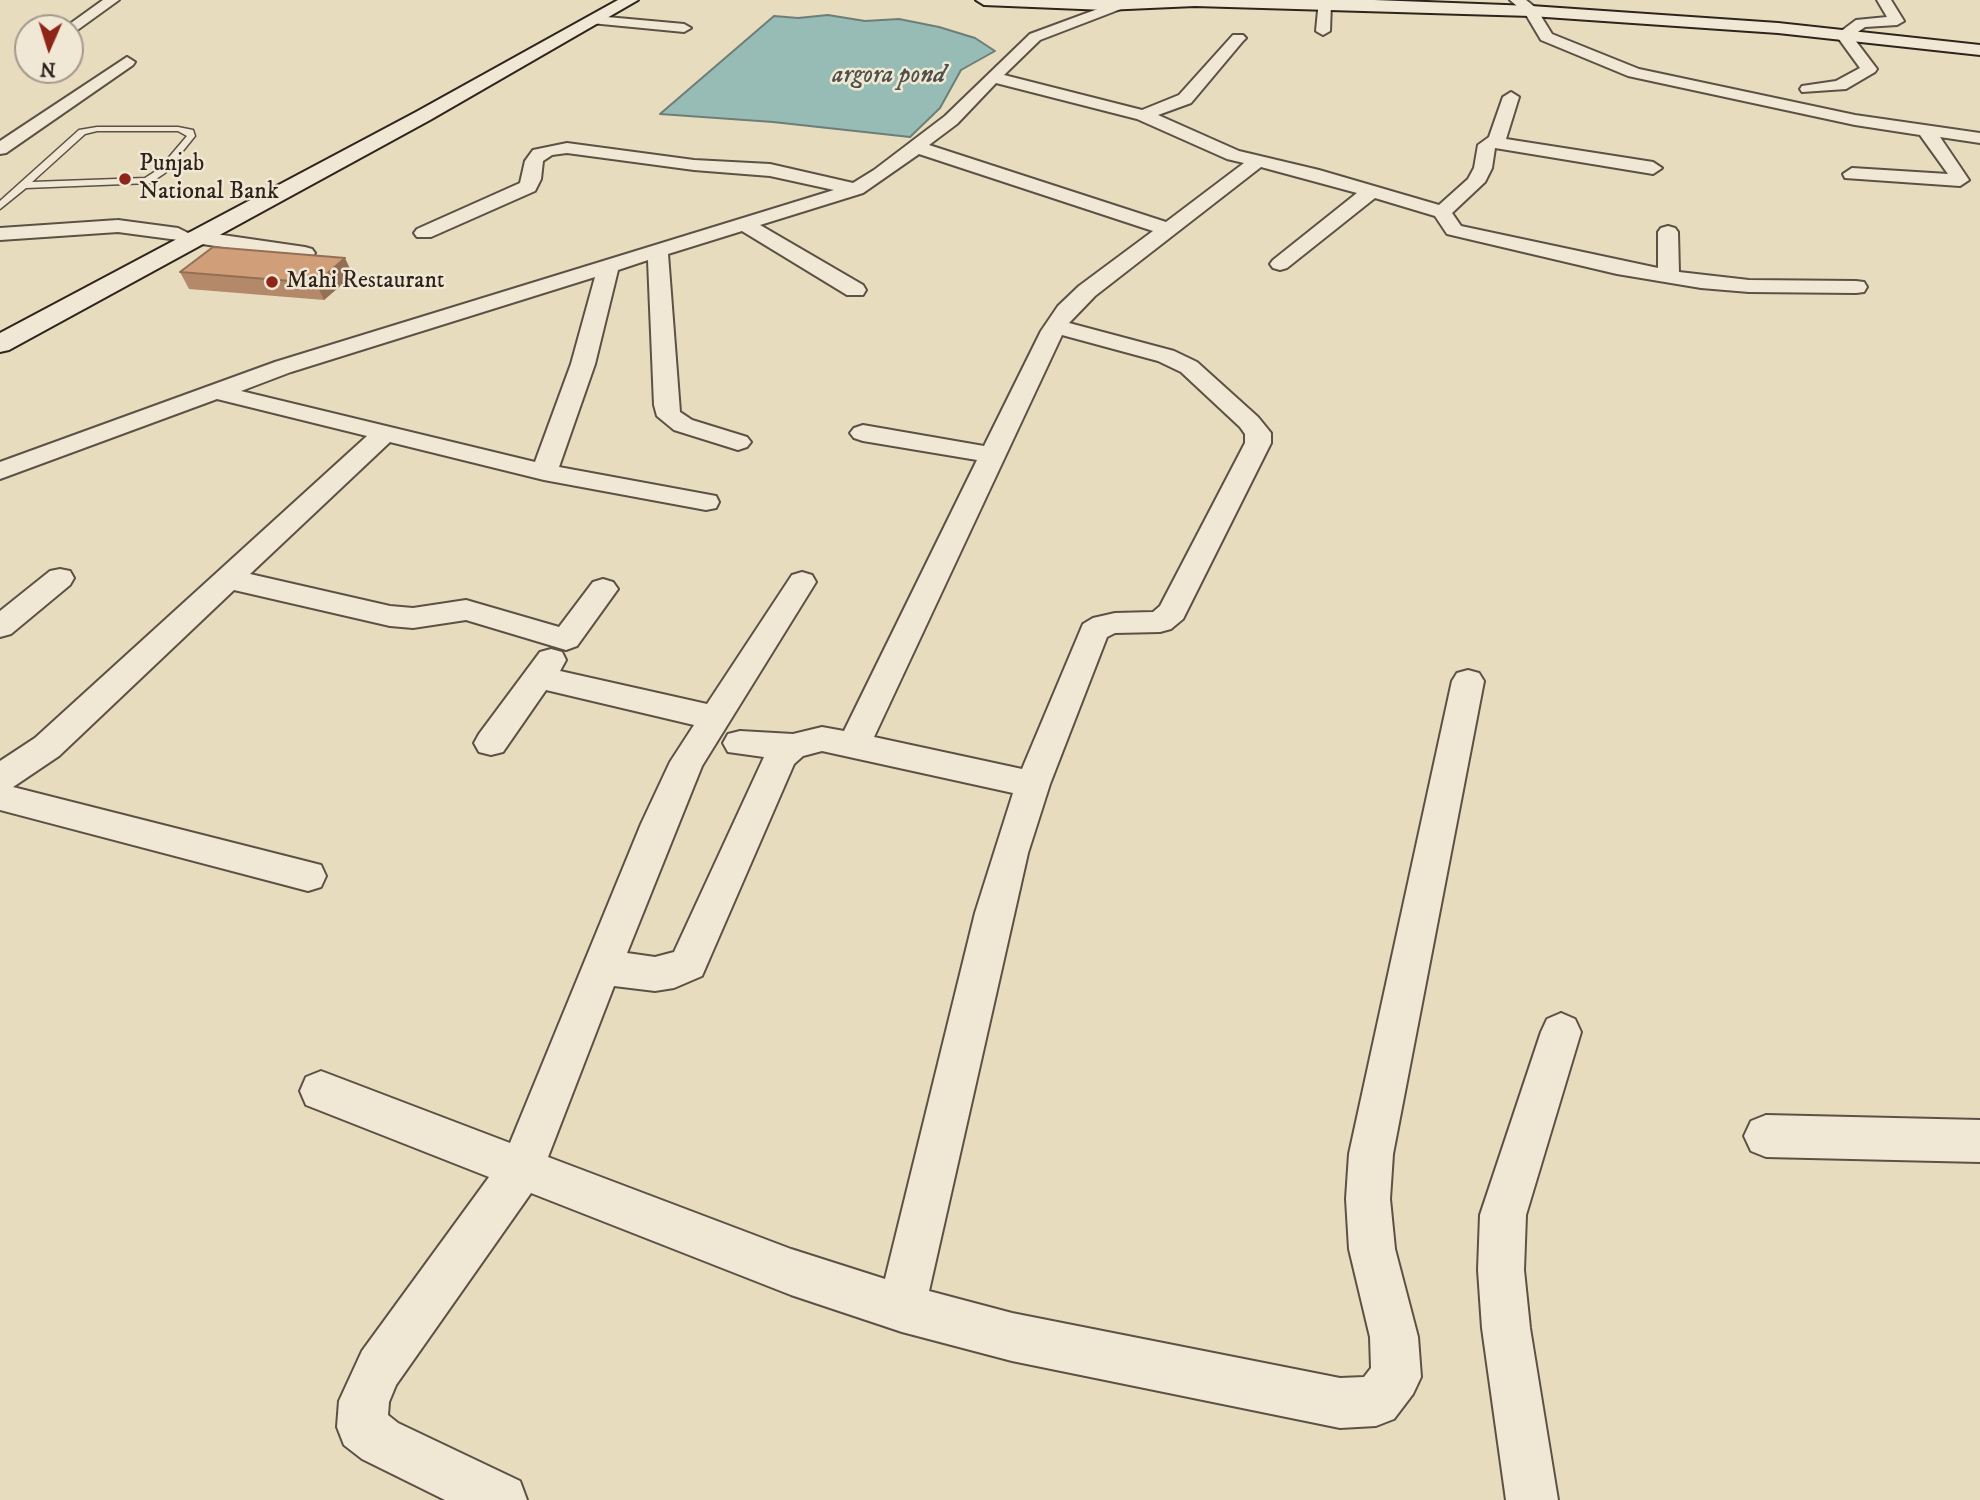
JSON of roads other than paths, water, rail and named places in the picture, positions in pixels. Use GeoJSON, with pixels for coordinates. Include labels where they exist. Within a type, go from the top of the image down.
{"type":"FeatureCollection","features":[{"type":"Feature","properties":{"kind":"main road"},"geometry":{"type":"LineString","coordinates":[[0,344],[186,235],[611,0]]}},
{"type":"Feature","properties":{"kind":"main road"},"geometry":{"type":"LineString","coordinates":[[0,330],[423,116],[630,0]]}},
{"type":"Feature","properties":{"kind":"main road"},"geometry":{"type":"LineString","coordinates":[[984,0],[1121,4],[1226,1],[1524,5],[1980,50]]}},
{"type":"Feature","properties":{"kind":"street"},"geometry":{"type":"LineString","coordinates":[[84,19],[112,0]]}},
{"type":"Feature","properties":{"kind":"street"},"geometry":{"type":"LineString","coordinates":[[1752,99],[1805,88],[1840,86],[1869,69],[1844,35],[1861,23],[1897,21],[1884,0],[1872,0]]}},
{"type":"Feature","properties":{"kind":"street"},"geometry":{"type":"LineString","coordinates":[[1323,31],[1324,3]]}},
{"type":"Feature","properties":{"kind":"street"},"geometry":{"type":"LineString","coordinates":[[0,471],[283,367],[856,189],[881,174],[951,120],[1035,37],[1121,4]]}},
{"type":"Feature","properties":{"kind":"street"},"geometry":{"type":"LineString","coordinates":[[1524,5],[1546,37],[1595,59],[1655,79],[1926,131],[1980,138]]}},
{"type":"Feature","properties":{"kind":"street"},"geometry":{"type":"LineString","coordinates":[[596,20],[684,28]]}},
{"type":"Feature","properties":{"kind":"street"},"geometry":{"type":"LineString","coordinates":[[1143,115],[1185,99],[1238,38]]}},
{"type":"Feature","properties":{"kind":"street"},"geometry":{"type":"LineString","coordinates":[[0,149],[127,62]]}},
{"type":"Feature","properties":{"kind":"street"},"geometry":{"type":"LineString","coordinates":[[993,77],[1143,115],[1220,150],[1442,212],[1456,231],[1668,277],[1749,286],[1856,287]]}},
{"type":"Feature","properties":{"kind":"street"},"geometry":{"type":"LineString","coordinates":[[1497,141],[1511,97]]}},
{"type":"Feature","properties":{"kind":"street"},"geometry":{"type":"LineString","coordinates":[[1852,174],[1960,180],[1926,131]]}},
{"type":"Feature","properties":{"kind":"street"},"geometry":{"type":"LineString","coordinates":[[1442,212],[1475,182],[1483,168],[1487,145],[1497,141],[1653,168]]}},
{"type":"Feature","properties":{"kind":"street"},"geometry":{"type":"LineString","coordinates":[[916,147],[1168,229]]}},
{"type":"Feature","properties":{"kind":"street"},"geometry":{"type":"LineString","coordinates":[[424,233],[528,187],[533,179],[534,161],[539,154],[567,148],[694,166],[770,170],[856,189]]}},
{"type":"Feature","properties":{"kind":"street"},"geometry":{"type":"LineString","coordinates":[[853,746],[1055,326],[1087,291],[1258,161]]}},
{"type":"Feature","properties":{"kind":"street"},"geometry":{"type":"LineString","coordinates":[[1280,264],[1373,191]]}},
{"type":"Feature","properties":{"kind":"street"},"geometry":{"type":"LineString","coordinates":[[746,225],[855,290]]}},
{"type":"Feature","properties":{"kind":"street"},"geometry":{"type":"LineString","coordinates":[[0,233],[118,226],[305,253]]}},
{"type":"Feature","properties":{"kind":"street"},"geometry":{"type":"LineString","coordinates":[[1668,232],[1668,277]]}},
{"type":"Feature","properties":{"kind":"street"},"geometry":{"type":"LineString","coordinates":[[658,252],[666,405],[669,416],[683,425],[738,443]]}},
{"type":"Feature","properties":{"kind":"street"},"geometry":{"type":"LineString","coordinates":[[544,472],[583,364],[608,267]]}},
{"type":"Feature","properties":{"kind":"street"},"geometry":{"type":"LineString","coordinates":[[902,1307],[994,913],[1033,784],[1094,631],[1115,623],[1160,622],[1172,612],[1258,443],[1258,433],[1249,422],[1189,367],[1166,356],[1055,326]]}},
{"type":"Feature","properties":{"kind":"street"},"geometry":{"type":"LineString","coordinates":[[216,392],[544,472],[706,502]]}},
{"type":"Feature","properties":{"kind":"street"},"geometry":{"type":"LineString","coordinates":[[0,778],[47,747],[385,433]]}},
{"type":"Feature","properties":{"kind":"street"},"geometry":{"type":"LineString","coordinates":[[863,433],[992,455]]}},
{"type":"Feature","properties":{"kind":"street"},"geometry":{"type":"LineString","coordinates":[[0,627],[60,578]]}},
{"type":"Feature","properties":{"kind":"street"},"geometry":{"type":"LineString","coordinates":[[229,579],[390,616],[413,618],[466,610],[566,639]]}},
{"type":"Feature","properties":{"kind":"street"},"geometry":{"type":"LineString","coordinates":[[501,1500],[380,1441],[362,1427],[364,1401],[379,1368],[522,1168],[687,762],[727,731],[802,582]]}},
{"type":"Feature","properties":{"kind":"street"},"geometry":{"type":"LineString","coordinates":[[491,743],[603,589]]}},
{"type":"Feature","properties":{"kind":"street"},"geometry":{"type":"LineString","coordinates":[[538,677],[727,731],[793,746]]}},
{"type":"Feature","properties":{"kind":"street"},"geometry":{"type":"LineString","coordinates":[[321,1091],[791,1272],[902,1307],[1012,1337],[1340,1403],[1376,1401],[1396,1377],[1394,1337],[1372,1249],[1368,1199],[1371,1154],[1468,681]]}},
{"type":"Feature","properties":{"kind":"street"},"geometry":{"type":"LineString","coordinates":[[602,967],[655,974],[674,971],[688,964],[781,756],[793,746],[822,739],[1033,784]]}},
{"type":"Feature","properties":{"kind":"street"},"geometry":{"type":"LineString","coordinates":[[0,797],[308,876]]}},
{"type":"Feature","properties":{"kind":"street"},"geometry":{"type":"LineString","coordinates":[[1532,1500],[1506,1328],[1501,1269],[1503,1215],[1561,1032]]}},
{"type":"Feature","properties":{"kind":"street"},"geometry":{"type":"LineString","coordinates":[[1766,1136],[1980,1141]]}},
{"type":"Feature","properties":{"kind":"lane"},"geometry":{"type":"LineString","coordinates":[[0,206],[23,185],[82,132],[178,129],[190,132],[191,136],[162,171],[147,181],[23,185]]}},
{"type":"Feature","properties":{"kind":"water","name":"argora pond"},"geometry":{"type":"Polygon","coordinates":[[[828,15],[865,21],[899,19],[939,27],[975,38],[995,51],[961,70],[940,108],[910,137],[773,122],[660,114],[774,16],[798,18],[828,15]]]}},
{"type":"Feature","properties":{"kind":"place","name":"Punjab National Bank"},"geometry":{"type":"Point","coordinates":[125,179]}},
{"type":"Feature","properties":{"kind":"place","name":"Mahi Restaurant"},"geometry":{"type":"Point","coordinates":[272,282]}}]}
